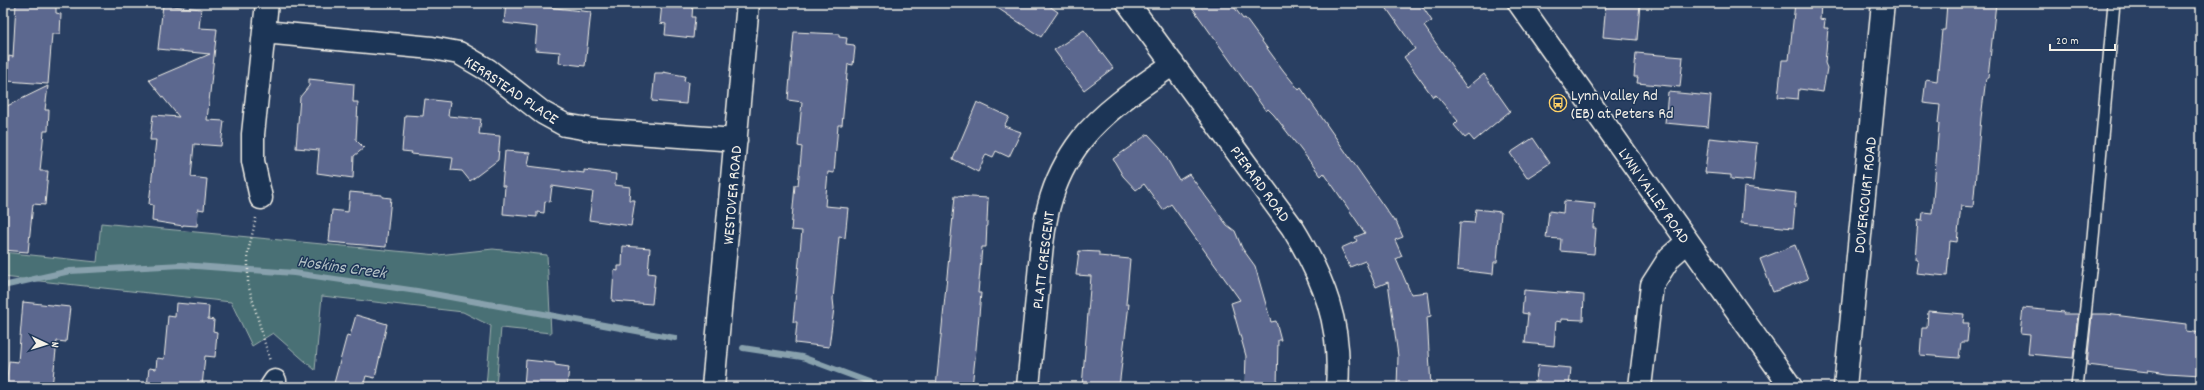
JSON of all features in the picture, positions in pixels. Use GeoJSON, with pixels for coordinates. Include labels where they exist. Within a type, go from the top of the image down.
{"type":"FeatureCollection","features":[{"type":"Feature","properties":{"kind":"street"},"geometry":{"type":"LineString","coordinates":[[261,198],[253,161],[253,134],[266,3]]}},
{"type":"Feature","properties":{"kind":"street","name":"WESTOVER ROAD"},"geometry":{"type":"LineString","coordinates":[[713,387],[748,3]]}},
{"type":"Feature","properties":{"kind":"street","name":"PIERARD ROAD"},"geometry":{"type":"LineString","coordinates":[[1128,3],[1292,227],[1313,261],[1328,298],[1337,334],[1337,387]]}},
{"type":"Feature","properties":{"kind":"street","name":"LYNN VALLEY ROAD"},"geometry":{"type":"LineString","coordinates":[[1518,3],[1791,387]]}},
{"type":"Feature","properties":{"kind":"street","name":"DOVERCOURT ROAD"},"geometry":{"type":"LineString","coordinates":[[1845,387],[1883,3]]}},
{"type":"Feature","properties":{"kind":"street","name":"KERRSTEAD PLACE"},"geometry":{"type":"LineString","coordinates":[[264,32],[432,48],[459,53],[488,70],[543,112],[565,125],[594,130],[736,140]]}},
{"type":"Feature","properties":{"kind":"street","name":"PLATT CRESCENT"},"geometry":{"type":"LineString","coordinates":[[1028,387],[1043,230],[1050,200],[1058,178],[1068,159],[1083,138],[1101,119],[1173,64]]}},
{"type":"Feature","properties":{"kind":"street"},"geometry":{"type":"LineString","coordinates":[[1640,387],[1652,285],[1670,256],[1687,242]]}},
{"type":"Feature","properties":{"kind":"lane"},"geometry":{"type":"LineString","coordinates":[[2077,387],[2090,271],[2114,3]]}},
{"type":"Feature","properties":{"kind":"path"},"geometry":{"type":"LineString","coordinates":[[261,198],[248,252],[248,284],[273,384]]}},
{"type":"Feature","properties":{"kind":"green space"},"geometry":{"type":"Polygon","coordinates":[[[101,223],[438,255],[493,249],[547,255],[551,333],[501,328],[496,387],[486,387],[491,326],[463,312],[322,296],[315,370],[273,333],[252,346],[231,302],[3,277],[3,252],[97,262],[101,223]]]}},
{"type":"Feature","properties":{"kind":"building"},"geometry":{"type":"Polygon","coordinates":[[[16,3],[56,3],[56,13],[61,14],[60,34],[52,34],[48,84],[7,81],[9,56],[13,57],[16,3]]]}},
{"type":"Feature","properties":{"kind":"building"},"geometry":{"type":"Polygon","coordinates":[[[506,3],[529,3],[529,5],[591,12],[585,66],[559,63],[560,52],[535,50],[537,27],[504,23],[506,3]]]}},
{"type":"Feature","properties":{"kind":"building"},"geometry":{"type":"Polygon","coordinates":[[[674,3],[693,3],[692,17],[695,17],[693,38],[665,35],[666,24],[660,23],[662,4],[674,5],[674,3]]]}},
{"type":"Feature","properties":{"kind":"building"},"geometry":{"type":"Polygon","coordinates":[[[990,3],[1045,3],[1058,12],[1041,37],[990,3]]]}},
{"type":"Feature","properties":{"kind":"building"},"geometry":{"type":"Polygon","coordinates":[[[1189,3],[1231,3],[1243,19],[1245,18],[1299,90],[1301,88],[1394,221],[1396,221],[1403,237],[1395,240],[1402,256],[1396,259],[1411,294],[1428,292],[1431,316],[1427,317],[1431,387],[1397,387],[1398,356],[1388,282],[1376,287],[1365,261],[1350,267],[1341,248],[1357,241],[1355,237],[1365,233],[1324,173],[1321,176],[1274,115],[1268,109],[1266,111],[1189,3]]]}},
{"type":"Feature","properties":{"kind":"building"},"geometry":{"type":"Polygon","coordinates":[[[1383,3],[1420,3],[1432,21],[1424,26],[1467,88],[1484,74],[1510,111],[1474,141],[1469,135],[1465,138],[1454,125],[1458,121],[1436,95],[1433,97],[1404,57],[1415,49],[1383,3]]]}},
{"type":"Feature","properties":{"kind":"building"},"geometry":{"type":"Polygon","coordinates":[[[1606,3],[1640,3],[1637,40],[1603,37],[1606,3]]]}},
{"type":"Feature","properties":{"kind":"building"},"geometry":{"type":"Polygon","coordinates":[[[1795,3],[1821,3],[1820,19],[1825,20],[1824,28],[1828,28],[1825,63],[1827,68],[1823,92],[1799,89],[1798,99],[1778,97],[1782,60],[1789,60],[1795,3]]]}},
{"type":"Feature","properties":{"kind":"building"},"geometry":{"type":"Polygon","coordinates":[[[1947,3],[1996,3],[1988,78],[1986,78],[1981,118],[1973,207],[1961,206],[1957,242],[1950,241],[1947,276],[1916,273],[1918,260],[1915,259],[1918,220],[1922,221],[1923,212],[1932,213],[1939,123],[1940,105],[1923,103],[1926,79],[1937,81],[1942,30],[1945,30],[1947,3]]]}},
{"type":"Feature","properties":{"kind":"building"},"geometry":{"type":"Polygon","coordinates":[[[163,5],[201,9],[199,28],[217,29],[207,120],[224,121],[221,146],[194,144],[191,177],[207,179],[204,210],[198,209],[197,226],[183,226],[152,221],[153,205],[149,204],[156,140],[150,140],[153,115],[179,117],[149,80],[210,54],[158,49],[163,5]]]}},
{"type":"Feature","properties":{"kind":"building"},"geometry":{"type":"Polygon","coordinates":[[[1084,30],[1113,68],[1084,90],[1054,50],[1084,30]]]}},
{"type":"Feature","properties":{"kind":"building"},"geometry":{"type":"Polygon","coordinates":[[[794,32],[839,34],[839,37],[847,38],[846,44],[854,45],[855,48],[853,65],[848,64],[842,125],[838,125],[834,173],[828,172],[825,206],[848,208],[845,238],[839,237],[833,299],[834,308],[829,347],[795,343],[797,322],[793,322],[802,231],[791,230],[795,185],[798,185],[802,147],[798,146],[802,102],[788,100],[794,32]]]}},
{"type":"Feature","properties":{"kind":"building"},"geometry":{"type":"Polygon","coordinates":[[[1636,53],[1683,57],[1680,87],[1637,83],[1638,77],[1634,77],[1636,53]]]}},
{"type":"Feature","properties":{"kind":"building"},"geometry":{"type":"Polygon","coordinates":[[[663,72],[685,76],[684,81],[688,82],[686,104],[652,101],[655,73],[663,72]]]}},
{"type":"Feature","properties":{"kind":"building"},"geometry":{"type":"Polygon","coordinates":[[[309,79],[354,84],[353,102],[358,102],[356,140],[364,148],[354,156],[353,178],[317,173],[319,150],[296,148],[300,97],[309,86],[309,79]]]}},
{"type":"Feature","properties":{"kind":"building"},"geometry":{"type":"Polygon","coordinates":[[[48,86],[45,110],[49,110],[48,131],[44,131],[40,171],[48,171],[45,205],[33,204],[28,252],[3,250],[3,108],[48,86]]]}},
{"type":"Feature","properties":{"kind":"building"},"geometry":{"type":"Polygon","coordinates":[[[1668,92],[1711,96],[1708,127],[1665,123],[1668,92]]]}},
{"type":"Feature","properties":{"kind":"building"},"geometry":{"type":"Polygon","coordinates":[[[425,99],[450,102],[448,116],[481,119],[479,134],[500,136],[498,160],[470,181],[462,171],[451,170],[453,158],[411,154],[412,152],[402,151],[405,115],[423,116],[425,99]]]}},
{"type":"Feature","properties":{"kind":"building"},"geometry":{"type":"Polygon","coordinates":[[[977,102],[1009,117],[1004,126],[1021,132],[1009,157],[996,151],[993,157],[986,154],[978,172],[953,159],[977,102]]]}},
{"type":"Feature","properties":{"kind":"building"},"geometry":{"type":"Polygon","coordinates":[[[1148,134],[1161,148],[1179,180],[1189,174],[1227,225],[1235,231],[1242,248],[1255,266],[1271,322],[1276,321],[1281,340],[1278,340],[1277,387],[1245,387],[1246,356],[1231,303],[1240,300],[1171,204],[1163,210],[1144,184],[1136,190],[1123,176],[1113,159],[1148,134]]]}},
{"type":"Feature","properties":{"kind":"building"},"geometry":{"type":"Polygon","coordinates":[[[1533,138],[1550,163],[1527,178],[1510,153],[1533,138]]]}},
{"type":"Feature","properties":{"kind":"building"},"geometry":{"type":"Polygon","coordinates":[[[1709,138],[1757,143],[1753,181],[1731,179],[1731,175],[1705,173],[1709,138]]]}},
{"type":"Feature","properties":{"kind":"building"},"geometry":{"type":"Polygon","coordinates":[[[505,151],[530,153],[528,166],[584,173],[584,170],[616,174],[615,185],[630,187],[629,200],[635,200],[631,226],[589,220],[593,192],[552,186],[550,202],[545,201],[544,213],[537,212],[537,217],[503,214],[505,186],[502,186],[505,151]]]}},
{"type":"Feature","properties":{"kind":"building"},"geometry":{"type":"Polygon","coordinates":[[[1744,187],[1796,193],[1793,228],[1741,223],[1744,187]]]}},
{"type":"Feature","properties":{"kind":"building"},"geometry":{"type":"Polygon","coordinates":[[[350,192],[382,195],[382,197],[391,198],[386,247],[329,242],[332,210],[348,212],[350,192]]]}},
{"type":"Feature","properties":{"kind":"building"},"geometry":{"type":"Polygon","coordinates":[[[955,196],[988,198],[986,247],[982,247],[978,293],[981,293],[976,349],[972,387],[936,387],[955,196]]]}},
{"type":"Feature","properties":{"kind":"building"},"geometry":{"type":"Polygon","coordinates":[[[1564,201],[1595,204],[1593,228],[1596,228],[1594,254],[1560,251],[1561,239],[1546,238],[1549,211],[1563,213],[1564,201]]]}},
{"type":"Feature","properties":{"kind":"building"},"geometry":{"type":"Polygon","coordinates":[[[1476,209],[1501,212],[1497,262],[1494,262],[1493,274],[1457,270],[1460,222],[1474,223],[1476,209]]]}},
{"type":"Feature","properties":{"kind":"building"},"geometry":{"type":"Polygon","coordinates":[[[1795,245],[1808,279],[1773,292],[1760,259],[1795,245]]]}},
{"type":"Feature","properties":{"kind":"building"},"geometry":{"type":"Polygon","coordinates":[[[623,246],[650,248],[648,273],[655,274],[652,304],[612,301],[614,270],[618,271],[618,266],[622,266],[623,246]]]}},
{"type":"Feature","properties":{"kind":"building"},"geometry":{"type":"Polygon","coordinates":[[[1079,251],[1099,252],[1099,256],[1130,259],[1126,304],[1129,304],[1119,387],[1082,387],[1091,276],[1076,275],[1079,251]]]}},
{"type":"Feature","properties":{"kind":"building"},"geometry":{"type":"Polygon","coordinates":[[[1524,290],[1584,295],[1583,320],[1561,319],[1561,322],[1556,321],[1554,346],[1525,343],[1528,314],[1522,313],[1524,290]]]}},
{"type":"Feature","properties":{"kind":"building"},"geometry":{"type":"Polygon","coordinates":[[[23,302],[70,307],[66,342],[57,341],[52,387],[6,387],[9,361],[18,362],[23,302]]]}},
{"type":"Feature","properties":{"kind":"building"},"geometry":{"type":"Polygon","coordinates":[[[176,303],[209,306],[208,319],[214,320],[213,331],[217,332],[215,357],[205,356],[202,387],[147,387],[149,368],[156,369],[157,358],[164,359],[168,316],[175,317],[176,303]]]}},
{"type":"Feature","properties":{"kind":"building"},"geometry":{"type":"Polygon","coordinates":[[[2023,308],[2064,312],[2063,314],[2078,314],[2073,358],[2028,354],[2030,335],[2020,334],[2023,308]]]}},
{"type":"Feature","properties":{"kind":"building"},"geometry":{"type":"Polygon","coordinates":[[[1928,311],[1964,314],[1963,323],[1969,323],[1967,342],[1961,342],[1959,358],[1920,355],[1922,328],[1927,328],[1928,311]]]}},
{"type":"Feature","properties":{"kind":"building"},"geometry":{"type":"Polygon","coordinates":[[[2092,314],[2106,314],[2186,324],[2186,331],[2201,333],[2201,375],[2167,373],[2148,370],[2148,372],[2087,365],[2092,314]]]}},
{"type":"Feature","properties":{"kind":"building"},"geometry":{"type":"Polygon","coordinates":[[[356,315],[387,324],[375,378],[366,376],[363,387],[333,387],[347,335],[350,336],[356,315]]]}},
{"type":"Feature","properties":{"kind":"building"},"geometry":{"type":"Polygon","coordinates":[[[526,360],[555,363],[555,365],[569,367],[567,387],[524,387],[526,360]]]}},
{"type":"Feature","properties":{"kind":"building"},"geometry":{"type":"Polygon","coordinates":[[[1538,365],[1571,368],[1569,387],[1535,387],[1538,365]]]}},
{"type":"Feature","properties":{"kind":"waterway","name":"Hoskins Creek"},"geometry":{"type":"LineString","coordinates":[[3,286],[70,271],[182,265],[294,273],[417,291],[675,338]]}},
{"type":"Feature","properties":{"kind":"waterway","name":"Hoskins Creek"},"geometry":{"type":"LineString","coordinates":[[743,348],[802,357],[869,382],[872,387]]}},
{"type":"Feature","properties":{"kind":"place","name":"Lynn Valley Rd (EB) at Peters Rd"},"geometry":{"type":"Point","coordinates":[1558,103]}}]}
